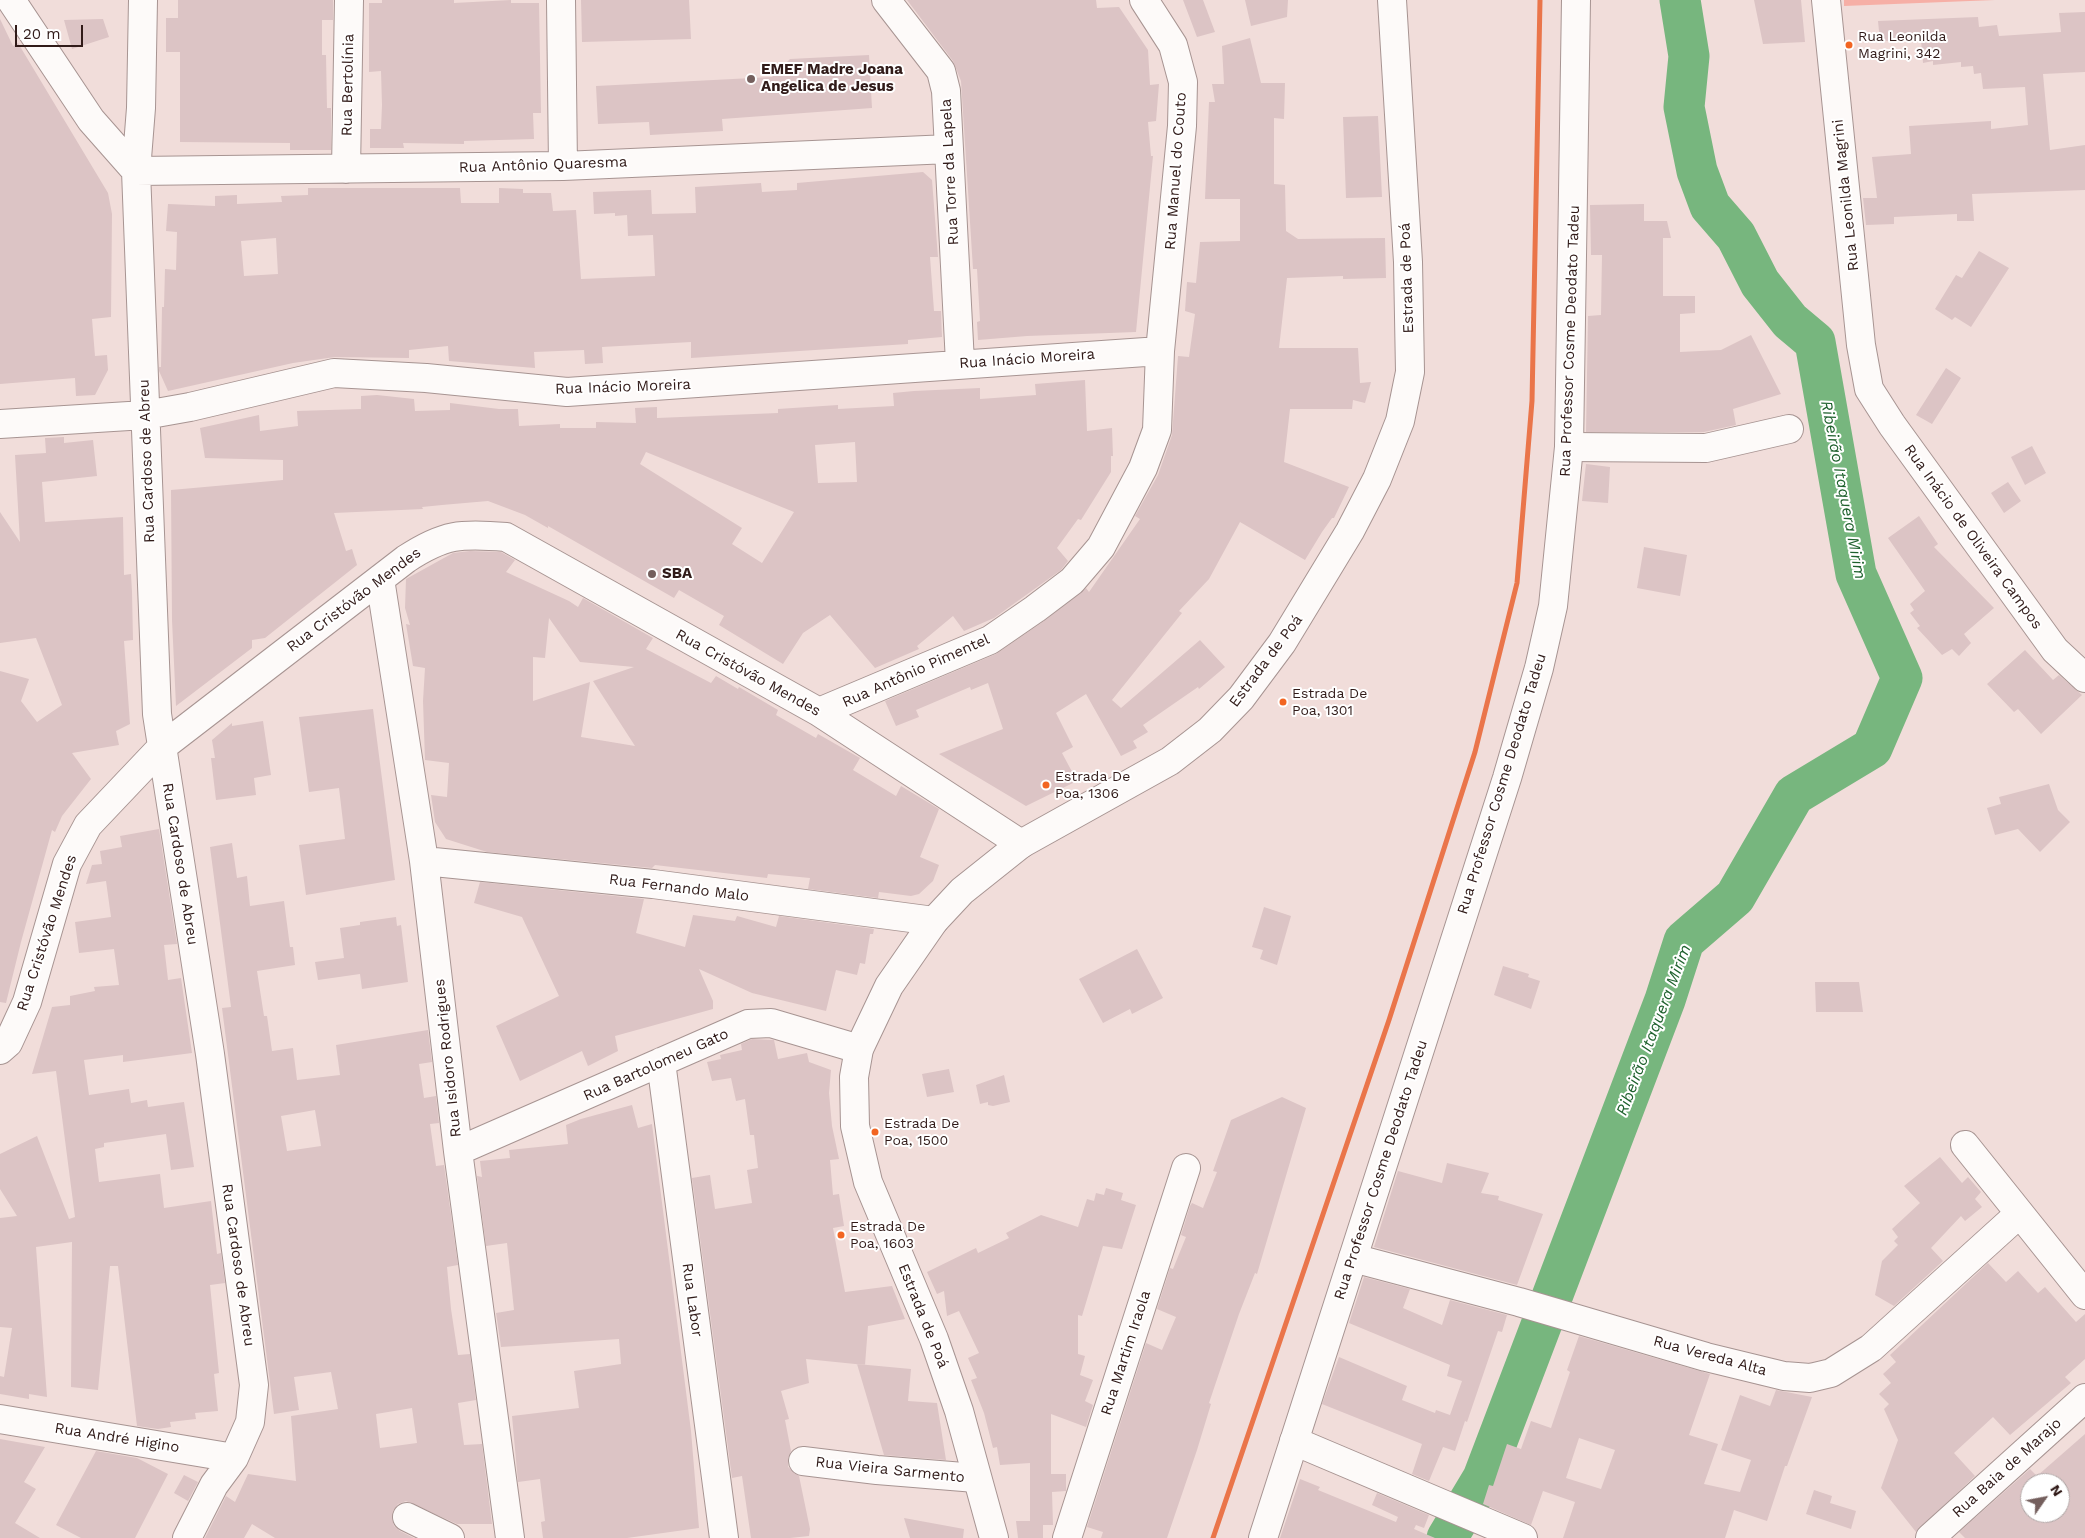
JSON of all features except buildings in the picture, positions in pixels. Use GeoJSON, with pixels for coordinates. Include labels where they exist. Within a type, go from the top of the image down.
{"type":"FeatureCollection","features":[{"type":"Feature","properties":{"kind":"street"},"geometry":{"type":"LineString","coordinates":[[11,0],[91,120],[136,171]]}},
{"type":"Feature","properties":{"kind":"street","name":"Rua Cardoso de Abreu"},"geometry":{"type":"LineString","coordinates":[[143,0],[141,108],[136,171],[156,714],[210,1054],[254,1385],[250,1422],[234,1458],[214,1484],[187,1538]]}},
{"type":"Feature","properties":{"kind":"street","name":"Rua Bertolínia"},"geometry":{"type":"LineString","coordinates":[[346,169],[349,0]]}},
{"type":"Feature","properties":{"kind":"street"},"geometry":{"type":"LineString","coordinates":[[561,0],[563,166]]}},
{"type":"Feature","properties":{"kind":"street","name":"Rua Torre da Lapela"},"geometry":{"type":"LineString","coordinates":[[886,0],[941,71],[946,91],[960,363]]}},
{"type":"Feature","properties":{"kind":"street","name":"Rua Manuel do Couto"},"geometry":{"type":"LineString","coordinates":[[1144,0],[1173,45],[1183,82],[1182,126],[1160,351]]}},
{"type":"Feature","properties":{"kind":"street","name":"Estrada de Poá"},"geometry":{"type":"LineString","coordinates":[[994,1538],[959,1411],[934,1339],[868,1182],[855,1126],[854,1077],[859,1049],[889,986],[934,921],[962,891],[1021,844],[1170,761],[1210,730],[1241,698],[1282,643],[1326,574],[1377,479],[1400,421],[1410,372],[1408,262],[1392,0]]}},
{"type":"Feature","properties":{"kind":"street","name":"Rua Professor Cosme Deodato Tadeu"},"geometry":{"type":"LineString","coordinates":[[1263,1538],[1507,778],[1538,668],[1553,606],[1570,447],[1576,0]]}},
{"type":"Feature","properties":{"kind":"street","name":"Rua Leonilda Magrini"},"geometry":{"type":"LineString","coordinates":[[1826,0],[1861,345],[1869,389]]}},
{"type":"Feature","properties":{"kind":"street","name":"Rua Antônio Quaresma"},"geometry":{"type":"LineString","coordinates":[[136,171],[563,166],[949,149]]}},
{"type":"Feature","properties":{"kind":"street","name":"Rua Inácio Moreira"},"geometry":{"type":"LineString","coordinates":[[0,424],[146,415],[190,407],[334,373],[426,378],[567,392],[780,379],[960,363],[1160,351]]}},
{"type":"Feature","properties":{"kind":"street","name":"Rua Antônio Pimentel"},"geometry":{"type":"LineString","coordinates":[[820,712],[990,640],[1072,581],[1101,547],[1152,448],[1156,430],[1160,351]]}},
{"type":"Feature","properties":{"kind":"street","name":"Rua Inácio de Oliveira Campos"},"geometry":{"type":"LineString","coordinates":[[1869,389],[1892,425],[2055,650],[2085,678]]}},
{"type":"Feature","properties":{"kind":"street"},"geometry":{"type":"LineString","coordinates":[[1570,447],[1706,448],[1789,429]]}},
{"type":"Feature","properties":{"kind":"street","name":"Rua Cristóvão Mendes"},"geometry":{"type":"LineString","coordinates":[[0,1050],[8,1043],[26,1002],[67,864],[88,824],[162,747],[380,579],[428,545],[447,537],[476,534],[506,537],[820,712],[1021,844]]}},
{"type":"Feature","properties":{"kind":"street","name":"Rua Isidoro Rodrigues"},"geometry":{"type":"LineString","coordinates":[[380,579],[424,861],[458,1151],[510,1538]]}},
{"type":"Feature","properties":{"kind":"street","name":"Rua Fernando Malo"},"geometry":{"type":"LineString","coordinates":[[424,861],[653,884],[934,921]]}},
{"type":"Feature","properties":{"kind":"street","name":"Rua Bartolomeu Gato"},"geometry":{"type":"LineString","coordinates":[[458,1151],[748,1024],[771,1024],[859,1049]]}},
{"type":"Feature","properties":{"kind":"street","name":"Rua Labor"},"geometry":{"type":"LineString","coordinates":[[661,1062],[724,1538]]}},
{"type":"Feature","properties":{"kind":"street"},"geometry":{"type":"LineString","coordinates":[[1965,1145],[2085,1296]]}},
{"type":"Feature","properties":{"kind":"street","name":"Rua Martim Iraola"},"geometry":{"type":"LineString","coordinates":[[1067,1538],[1186,1168]]}},
{"type":"Feature","properties":{"kind":"street","name":"Rua Vereda Alta"},"geometry":{"type":"LineString","coordinates":[[1353,1258],[1519,1302],[1706,1357],[1784,1376],[1810,1378],[1831,1374],[1871,1348],[2018,1214]]}},
{"type":"Feature","properties":{"kind":"street","name":"Rua Baia de Marajo"},"geometry":{"type":"LineString","coordinates":[[1930,1538],[2085,1398]]}},
{"type":"Feature","properties":{"kind":"street","name":"Rua André Higino"},"geometry":{"type":"LineString","coordinates":[[0,1419],[234,1458]]}},
{"type":"Feature","properties":{"kind":"street"},"geometry":{"type":"LineString","coordinates":[[1294,1441],[1523,1538]]}},
{"type":"Feature","properties":{"kind":"street","name":"Rua Vieira Sarmento"},"geometry":{"type":"LineString","coordinates":[[803,1461],[877,1470],[976,1478]]}},
{"type":"Feature","properties":{"kind":"street"},"geometry":{"type":"LineString","coordinates":[[407,1518],[450,1538]]}},
{"type":"Feature","properties":{"kind":"shaded area"},"geometry":{"type":"Polygon","coordinates":[[[1844,0],[1995,0],[1844,6],[1844,0]]]}},
{"type":"Feature","properties":{"kind":"waterway","name":"Ribeirão Itaquera Mirim"},"geometry":{"type":"LineString","coordinates":[[1447,1538],[1483,1478],[1665,1000],[1684,941],[1735,897],[1794,795],[1872,748],[1902,678],[1856,574],[1815,342],[1790,321],[1760,283],[1736,236],[1710,206],[1697,171],[1684,107],[1689,56],[1680,0]]}},
{"type":"Feature","properties":{"kind":"transit line"},"geometry":{"type":"LineString","coordinates":[[1213,1538],[1389,1020],[1475,752],[1517,583],[1532,401],[1540,0]]}},
{"type":"Feature","properties":{"kind":"place","name":"Rua Leonilda Magrini, 342"},"geometry":{"type":"Point","coordinates":[1849,45]}},
{"type":"Feature","properties":{"kind":"place","name":"EMEF Madre Joana Angelica de Jesus"},"geometry":{"type":"Point","coordinates":[751,79]}},
{"type":"Feature","properties":{"kind":"place","name":"SBA"},"geometry":{"type":"Point","coordinates":[652,574]}},
{"type":"Feature","properties":{"kind":"place","name":"Estrada De Poa, 1301"},"geometry":{"type":"Point","coordinates":[1283,702]}},
{"type":"Feature","properties":{"kind":"place","name":"Estrada De Poa, 1306"},"geometry":{"type":"Point","coordinates":[1046,785]}},
{"type":"Feature","properties":{"kind":"place","name":"Estrada De Poa, 1500"},"geometry":{"type":"Point","coordinates":[875,1132]}},
{"type":"Feature","properties":{"kind":"place","name":"Estrada De Poa, 1603"},"geometry":{"type":"Point","coordinates":[841,1235]}}]}
